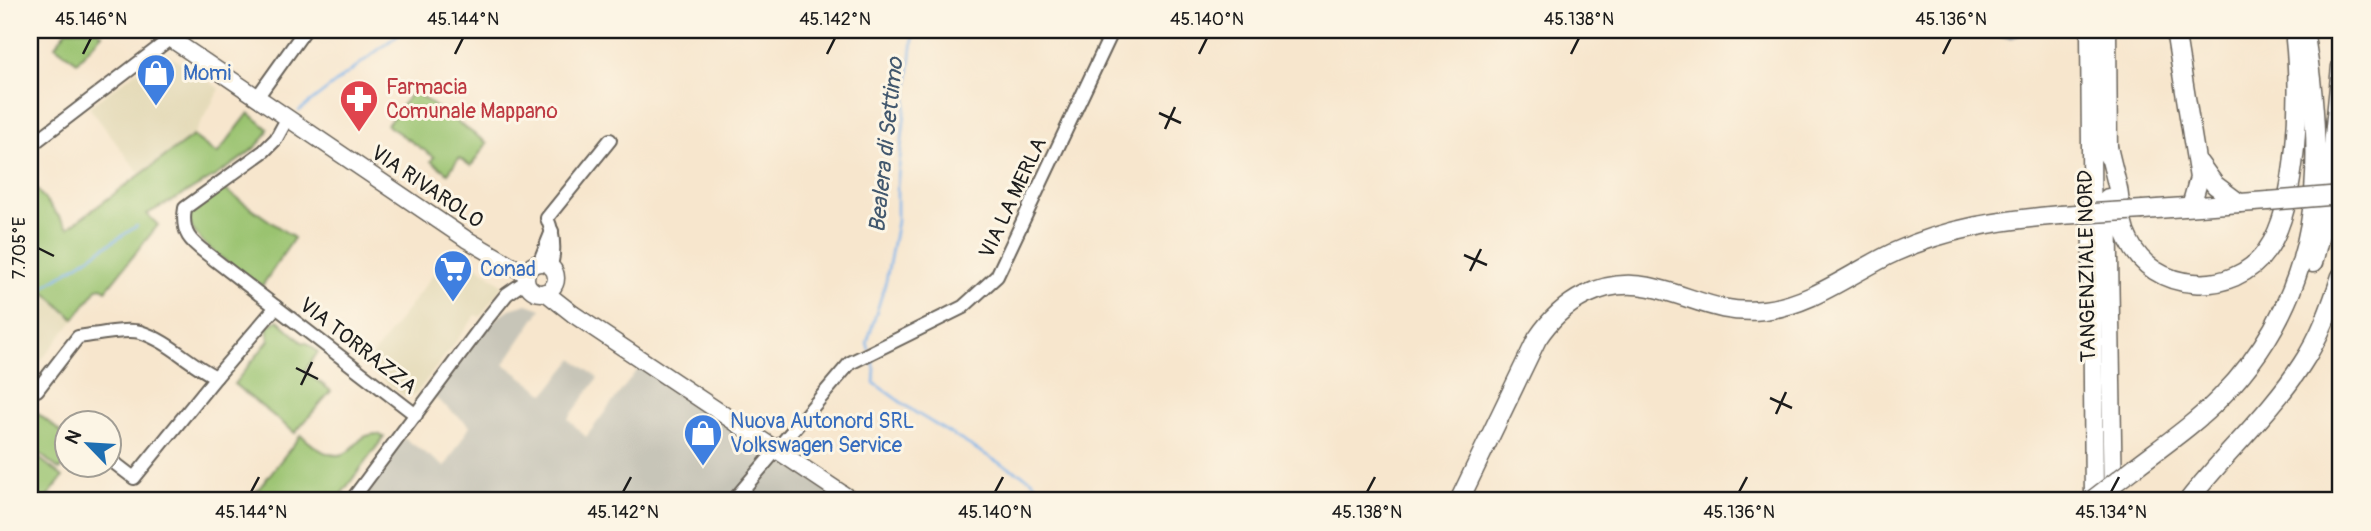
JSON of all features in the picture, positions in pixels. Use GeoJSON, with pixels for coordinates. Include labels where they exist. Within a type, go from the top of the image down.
{"type":"FeatureCollection","features":[{"type":"Feature","properties":{"kind":"highway","name":"TANGENZIALE NORD"},"geometry":{"type":"LineString","coordinates":[[2090,30],[2093,501]]}},
{"type":"Feature","properties":{"kind":"highway","name":"TANGENZIALE NORD"},"geometry":{"type":"LineString","coordinates":[[2107,30],[2113,501]]}},
{"type":"Feature","properties":{"kind":"highway"},"geometry":{"type":"LineString","coordinates":[[2175,30],[2197,160],[2214,185],[2239,203]]}},
{"type":"Feature","properties":{"kind":"highway"},"geometry":{"type":"LineString","coordinates":[[2108,147],[2123,227],[2129,243],[2146,263],[2171,279],[2185,283],[2215,283],[2243,273],[2267,250],[2283,215],[2293,163],[2297,109],[2294,30]]}},
{"type":"Feature","properties":{"kind":"highway"},"geometry":{"type":"LineString","coordinates":[[2108,501],[2134,474],[2223,395],[2269,334],[2293,285],[2306,245],[2317,174],[2314,99],[2304,30]]}},
{"type":"Feature","properties":{"kind":"highway"},"geometry":{"type":"LineString","coordinates":[[2093,501],[2203,428],[2237,395],[2264,361],[2291,317],[2308,279],[2323,225],[2341,66]]}},
{"type":"Feature","properties":{"kind":"highway"},"geometry":{"type":"LineString","coordinates":[[2182,207],[2197,160]]}},
{"type":"Feature","properties":{"kind":"highway"},"geometry":{"type":"LineString","coordinates":[[1459,501],[1537,339],[1563,308],[1588,293],[1615,286],[1640,286],[1721,310],[1744,312],[1777,309],[1802,300],[1873,263],[1927,239],[1994,222],[2341,195]]}},
{"type":"Feature","properties":{"kind":"highway"},"geometry":{"type":"LineString","coordinates":[[2189,501],[2302,365],[2330,310],[2341,276]]}},
{"type":"Feature","properties":{"kind":"main road","name":"VIA RIVAROLO"},"geometry":{"type":"LineString","coordinates":[[169,33],[466,239],[495,257],[538,277]]}},
{"type":"Feature","properties":{"kind":"main road"},"geometry":{"type":"LineString","coordinates":[[538,277],[573,314],[853,501]]}},
{"type":"Feature","properties":{"kind":"street"},"geometry":{"type":"LineString","coordinates":[[258,96],[305,30]]}},
{"type":"Feature","properties":{"kind":"street","name":"VIA LA MERLA"},"geometry":{"type":"LineString","coordinates":[[733,501],[779,450],[850,363],[963,307],[997,276],[1113,30]]}},
{"type":"Feature","properties":{"kind":"street","name":"VIA RIVAROLO"},"geometry":{"type":"LineString","coordinates":[[30,146],[169,33]]}},
{"type":"Feature","properties":{"kind":"street","name":"VIA TORRAZZA"},"geometry":{"type":"LineString","coordinates":[[288,117],[276,139],[264,151],[185,208],[182,222],[184,231],[190,240],[416,415]]}},
{"type":"Feature","properties":{"kind":"street"},"geometry":{"type":"LineString","coordinates":[[351,501],[507,294],[538,277],[554,254],[552,231],[547,218],[610,139]]}},
{"type":"Feature","properties":{"kind":"street","name":"VIA TORRAZZA"},"geometry":{"type":"LineString","coordinates":[[122,469],[134,478],[276,307]]}},
{"type":"Feature","properties":{"kind":"street"},"geometry":{"type":"LineString","coordinates":[[37,390],[79,337],[137,331],[182,353],[199,368],[216,377]]}},
{"type":"Feature","properties":{"kind":"shaded area"},"geometry":{"type":"Polygon","coordinates":[[[163,51],[220,89],[193,136],[139,173],[89,107],[163,51]]]}},
{"type":"Feature","properties":{"kind":"shaded area"},"geometry":{"type":"Polygon","coordinates":[[[453,248],[503,285],[480,317],[476,315],[416,394],[404,396],[365,366],[453,248]]]}},
{"type":"Feature","properties":{"kind":"shaded area"},"geometry":{"type":"Polygon","coordinates":[[[47,294],[75,319],[33,370],[30,383],[30,305],[47,294]]]}},
{"type":"Feature","properties":{"kind":"shaded area"},"geometry":{"type":"Polygon","coordinates":[[[527,304],[541,309],[504,364],[545,394],[573,359],[598,378],[568,419],[586,437],[641,365],[844,501],[357,501],[404,438],[445,467],[470,426],[434,397],[486,326],[510,309],[527,304]]]}},
{"type":"Feature","properties":{"kind":"green space"},"geometry":{"type":"Polygon","coordinates":[[[67,30],[96,30],[102,34],[77,62],[55,46],[67,30]]]}},
{"type":"Feature","properties":{"kind":"green space"},"geometry":{"type":"Polygon","coordinates":[[[413,91],[487,143],[471,166],[459,158],[448,173],[431,161],[434,157],[387,125],[413,91]]]}},
{"type":"Feature","properties":{"kind":"green space"},"geometry":{"type":"Polygon","coordinates":[[[249,113],[268,129],[263,139],[251,151],[215,176],[147,214],[158,225],[106,290],[98,288],[74,319],[46,293],[30,301],[30,181],[68,228],[193,136],[217,154],[249,113]]]}},
{"type":"Feature","properties":{"kind":"green space"},"geometry":{"type":"Polygon","coordinates":[[[224,189],[294,238],[262,286],[214,252],[193,230],[189,220],[192,211],[224,189]]]}},
{"type":"Feature","properties":{"kind":"green space"},"geometry":{"type":"Polygon","coordinates":[[[278,320],[302,342],[318,352],[305,371],[331,391],[295,433],[234,384],[269,340],[267,327],[278,320]]]}},
{"type":"Feature","properties":{"kind":"green space"},"geometry":{"type":"Polygon","coordinates":[[[32,409],[52,425],[52,464],[30,446],[32,409]]]}},
{"type":"Feature","properties":{"kind":"green space"},"geometry":{"type":"Polygon","coordinates":[[[378,434],[384,437],[336,501],[249,501],[301,435],[324,452],[337,455],[350,450],[364,437],[378,434]]]}},
{"type":"Feature","properties":{"kind":"green space"},"geometry":{"type":"Polygon","coordinates":[[[30,451],[52,468],[52,478],[62,478],[44,501],[35,501],[30,497],[30,451]]]}},
{"type":"Feature","properties":{"kind":"water"},"geometry":{"type":"Polygon","coordinates":[[[1933,30],[2027,30],[2012,37],[1933,30]]]}},
{"type":"Feature","properties":{"kind":"waterway"},"geometry":{"type":"LineString","coordinates":[[299,111],[404,30]]}},
{"type":"Feature","properties":{"kind":"waterway","name":"Bealera di Settimo"},"geometry":{"type":"LineString","coordinates":[[869,349],[867,343],[886,281],[897,221],[897,186],[914,30]]}},
{"type":"Feature","properties":{"kind":"waterway"},"geometry":{"type":"LineString","coordinates":[[30,296],[137,226]]}},
{"type":"Feature","properties":{"kind":"waterway","name":"Bealera di Settimo"},"geometry":{"type":"LineString","coordinates":[[872,359],[875,369],[874,383],[916,413],[1031,479],[1050,501]]}},
{"type":"Feature","properties":{"kind":"place","name":"Momi"},"geometry":{"type":"Point","coordinates":[156,107]}},
{"type":"Feature","properties":{"kind":"place","name":"Farmacia Comunale Mappano"},"geometry":{"type":"Point","coordinates":[359,133]}},
{"type":"Feature","properties":{"kind":"place","name":"Conad"},"geometry":{"type":"Point","coordinates":[453,303]}},
{"type":"Feature","properties":{"kind":"place","name":"Nuova Autonord SRL Volkswagen Service"},"geometry":{"type":"Point","coordinates":[703,467]}}]}
